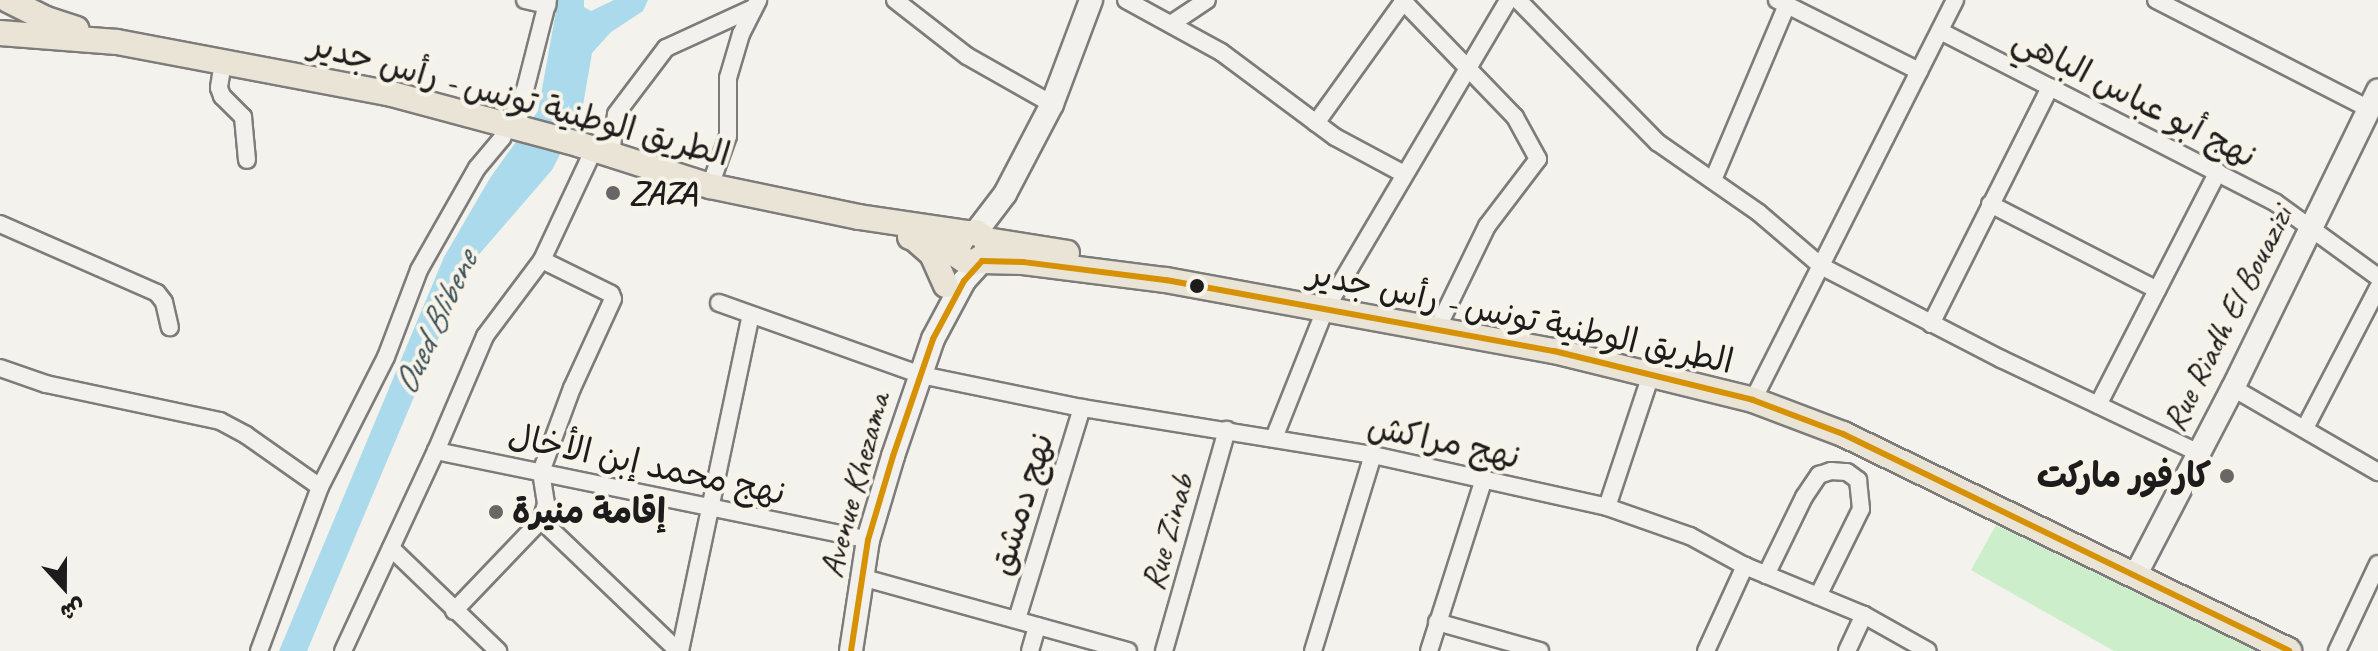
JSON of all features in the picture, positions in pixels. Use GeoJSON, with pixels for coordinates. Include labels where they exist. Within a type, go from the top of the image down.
{"type":"FeatureCollection","features":[{"type":"Feature","properties":{"kind":"main road","name":"الطريق الوطنية تونس - رأس جدير"},"geometry":{"type":"LineString","coordinates":[[8,0],[46,19],[117,42]]}},
{"type":"Feature","properties":{"kind":"main road"},"geometry":{"type":"LineString","coordinates":[[975,246],[1052,104],[1091,0]]}},
{"type":"Feature","properties":{"kind":"main road","name":"الطريق الوطنية تونس - رأس جدير"},"geometry":{"type":"LineString","coordinates":[[0,33],[117,42],[388,93],[515,126],[710,186],[859,217],[975,246],[1023,262],[1166,280],[1554,351],[1753,400],[1843,434],[2289,651]]}},
{"type":"Feature","properties":{"kind":"main road","name":"Rue Riadh El Bouazizi"},"geometry":{"type":"LineString","coordinates":[[2135,576],[2233,388],[2374,101]]}},
{"type":"Feature","properties":{"kind":"main road","name":"الطريق الوطنية تونس - رأس جدير"},"geometry":{"type":"LineString","coordinates":[[859,217],[947,249],[975,246]]}},
{"type":"Feature","properties":{"kind":"main road"},"geometry":{"type":"LineString","coordinates":[[904,235],[932,254],[946,285]]}},
{"type":"Feature","properties":{"kind":"main road","name":"Avenue Khezama"},"geometry":{"type":"LineString","coordinates":[[933,339],[936,314],[946,285],[975,246]]}},
{"type":"Feature","properties":{"kind":"main road","name":"Avenue Khezama"},"geometry":{"type":"LineString","coordinates":[[851,651],[868,540],[933,339],[964,281],[975,246]]}},
{"type":"Feature","properties":{"kind":"street"},"geometry":{"type":"LineString","coordinates":[[259,651],[320,487],[386,357],[436,236],[477,168],[515,126],[547,3],[525,0]]}},
{"type":"Feature","properties":{"kind":"street"},"geometry":{"type":"LineString","coordinates":[[895,0],[967,56],[1052,104]]}},
{"type":"Feature","properties":{"kind":"street"},"geometry":{"type":"LineString","coordinates":[[1126,0],[1221,52],[1316,123],[1404,174]]}},
{"type":"Feature","properties":{"kind":"street"},"geometry":{"type":"LineString","coordinates":[[1171,24],[1207,0]]}},
{"type":"Feature","properties":{"kind":"street"},"geometry":{"type":"LineString","coordinates":[[1274,438],[1325,310],[1508,0]]}},
{"type":"Feature","properties":{"kind":"street"},"geometry":{"type":"LineString","coordinates":[[1518,0],[1657,142],[1759,213],[1821,266],[1931,324],[2197,452]]}},
{"type":"Feature","properties":{"kind":"street"},"geometry":{"type":"LineString","coordinates":[[1753,400],[1955,0]]}},
{"type":"Feature","properties":{"kind":"street"},"geometry":{"type":"LineString","coordinates":[[1316,123],[1403,1],[1515,117],[1538,159],[1487,226],[1437,329]]}},
{"type":"Feature","properties":{"kind":"street"},"geometry":{"type":"LineString","coordinates":[[2163,1],[2374,101]]}},
{"type":"Feature","properties":{"kind":"street"},"geometry":{"type":"LineString","coordinates":[[1713,180],[1782,2],[1919,71]]}},
{"type":"Feature","properties":{"kind":"street"},"geometry":{"type":"LineString","coordinates":[[343,651],[436,451],[485,336],[542,260],[594,149],[616,114],[666,48],[755,5]]}},
{"type":"Feature","properties":{"kind":"street"},"geometry":{"type":"LineString","coordinates":[[710,186],[728,136],[728,78],[755,5]]}},
{"type":"Feature","properties":{"kind":"street","name":"نهج أبو عباس الباهي"},"geometry":{"type":"LineString","coordinates":[[1940,31],[2218,172],[2312,227],[2378,277]]}},
{"type":"Feature","properties":{"kind":"street"},"geometry":{"type":"LineString","coordinates":[[223,62],[219,88],[222,96],[243,117],[247,160]]}},
{"type":"Feature","properties":{"kind":"street"},"geometry":{"type":"LineString","coordinates":[[1931,324],[2050,87]]}},
{"type":"Feature","properties":{"kind":"street"},"geometry":{"type":"LineString","coordinates":[[2098,405],[2218,172]]}},
{"type":"Feature","properties":{"kind":"street"},"geometry":{"type":"LineString","coordinates":[[1990,204],[2157,290]]}},
{"type":"Feature","properties":{"kind":"street"},"geometry":{"type":"LineString","coordinates":[[0,224],[157,293],[164,302],[170,327]]}},
{"type":"Feature","properties":{"kind":"street"},"geometry":{"type":"LineString","coordinates":[[454,611],[541,520],[546,504],[541,472],[572,388],[613,299],[611,294],[542,260]]}},
{"type":"Feature","properties":{"kind":"street"},"geometry":{"type":"LineString","coordinates":[[2305,428],[2378,288]]}},
{"type":"Feature","properties":{"kind":"street","name":"نهج مراكش"},"geometry":{"type":"LineString","coordinates":[[719,303],[921,375],[1082,408],[1373,455],[1483,482],[1607,507],[1690,536],[1745,566],[1864,615],[1928,651]]}},
{"type":"Feature","properties":{"kind":"street"},"geometry":{"type":"LineString","coordinates":[[679,651],[712,509],[751,315]]}},
{"type":"Feature","properties":{"kind":"street"},"geometry":{"type":"LineString","coordinates":[[0,368],[46,384],[220,421],[246,435],[320,487]]}},
{"type":"Feature","properties":{"kind":"street"},"geometry":{"type":"LineString","coordinates":[[1607,507],[1651,375]]}},
{"type":"Feature","properties":{"kind":"street"},"geometry":{"type":"LineString","coordinates":[[2233,388],[2378,472]]}},
{"type":"Feature","properties":{"kind":"street","name":"نهج دمشق"},"geometry":{"type":"LineString","coordinates":[[1017,619],[1082,408]]}},
{"type":"Feature","properties":{"kind":"street","name":"Rue Zinab"},"geometry":{"type":"LineString","coordinates":[[1164,651],[1227,430]]}},
{"type":"Feature","properties":{"kind":"street","name":"نهج محمد إبن الأخال"},"geometry":{"type":"LineString","coordinates":[[436,451],[868,540]]}},
{"type":"Feature","properties":{"kind":"street"},"geometry":{"type":"LineString","coordinates":[[1313,651],[1373,455]]}},
{"type":"Feature","properties":{"kind":"street"},"geometry":{"type":"LineString","coordinates":[[1766,575],[1804,497],[1819,475],[1831,471],[1847,472],[1858,480],[1861,509],[1818,596]]}},
{"type":"Feature","properties":{"kind":"street"},"geometry":{"type":"LineString","coordinates":[[1429,651],[1483,482]]}},
{"type":"Feature","properties":{"kind":"street"},"geometry":{"type":"LineString","coordinates":[[541,520],[679,651]]}},
{"type":"Feature","properties":{"kind":"street"},"geometry":{"type":"LineString","coordinates":[[391,548],[498,651]]}},
{"type":"Feature","properties":{"kind":"street"},"geometry":{"type":"LineString","coordinates":[[2337,651],[2378,564]]}},
{"type":"Feature","properties":{"kind":"street"},"geometry":{"type":"LineString","coordinates":[[1706,651],[1745,566]]}},
{"type":"Feature","properties":{"kind":"street"},"geometry":{"type":"LineString","coordinates":[[861,577],[1128,651]]}},
{"type":"Feature","properties":{"kind":"street"},"geometry":{"type":"LineString","coordinates":[[1847,651],[1864,615]]}},
{"type":"Feature","properties":{"kind":"street"},"geometry":{"type":"LineString","coordinates":[[1437,622],[1540,651]]}},
{"type":"Feature","properties":{"kind":"street"},"geometry":{"type":"LineString","coordinates":[[1030,651],[1037,626]]}},
{"type":"Feature","properties":{"kind":"green space"},"geometry":{"type":"Polygon","coordinates":[[[1996,525],[2257,651],[2114,651],[1971,570],[1996,525]]]}},
{"type":"Feature","properties":{"kind":"water","name":"Oued Blibene"},"geometry":{"type":"Polygon","coordinates":[[[558,0],[584,0],[584,7],[591,11],[614,0],[648,0],[643,11],[611,32],[592,53],[582,111],[552,170],[469,266],[307,651],[279,651],[444,257],[490,178],[538,111],[558,0]]]}},
{"type":"Feature","properties":{"kind":"transit line"},"geometry":{"type":"LineString","coordinates":[[851,651],[868,540],[893,456],[933,339],[964,281],[982,261],[1023,262],[1166,280],[1554,351],[1753,400],[1843,434],[2289,651]]}},
{"type":"Feature","properties":{"kind":"place","name":"ZAZA"},"geometry":{"type":"Point","coordinates":[613,193]}},
{"type":"Feature","properties":{"kind":"place","name":"كارفور ماركت"},"geometry":{"type":"Point","coordinates":[2227,476]}},
{"type":"Feature","properties":{"kind":"place","name":"إقامة منيرة"},"geometry":{"type":"Point","coordinates":[496,512]}}]}
